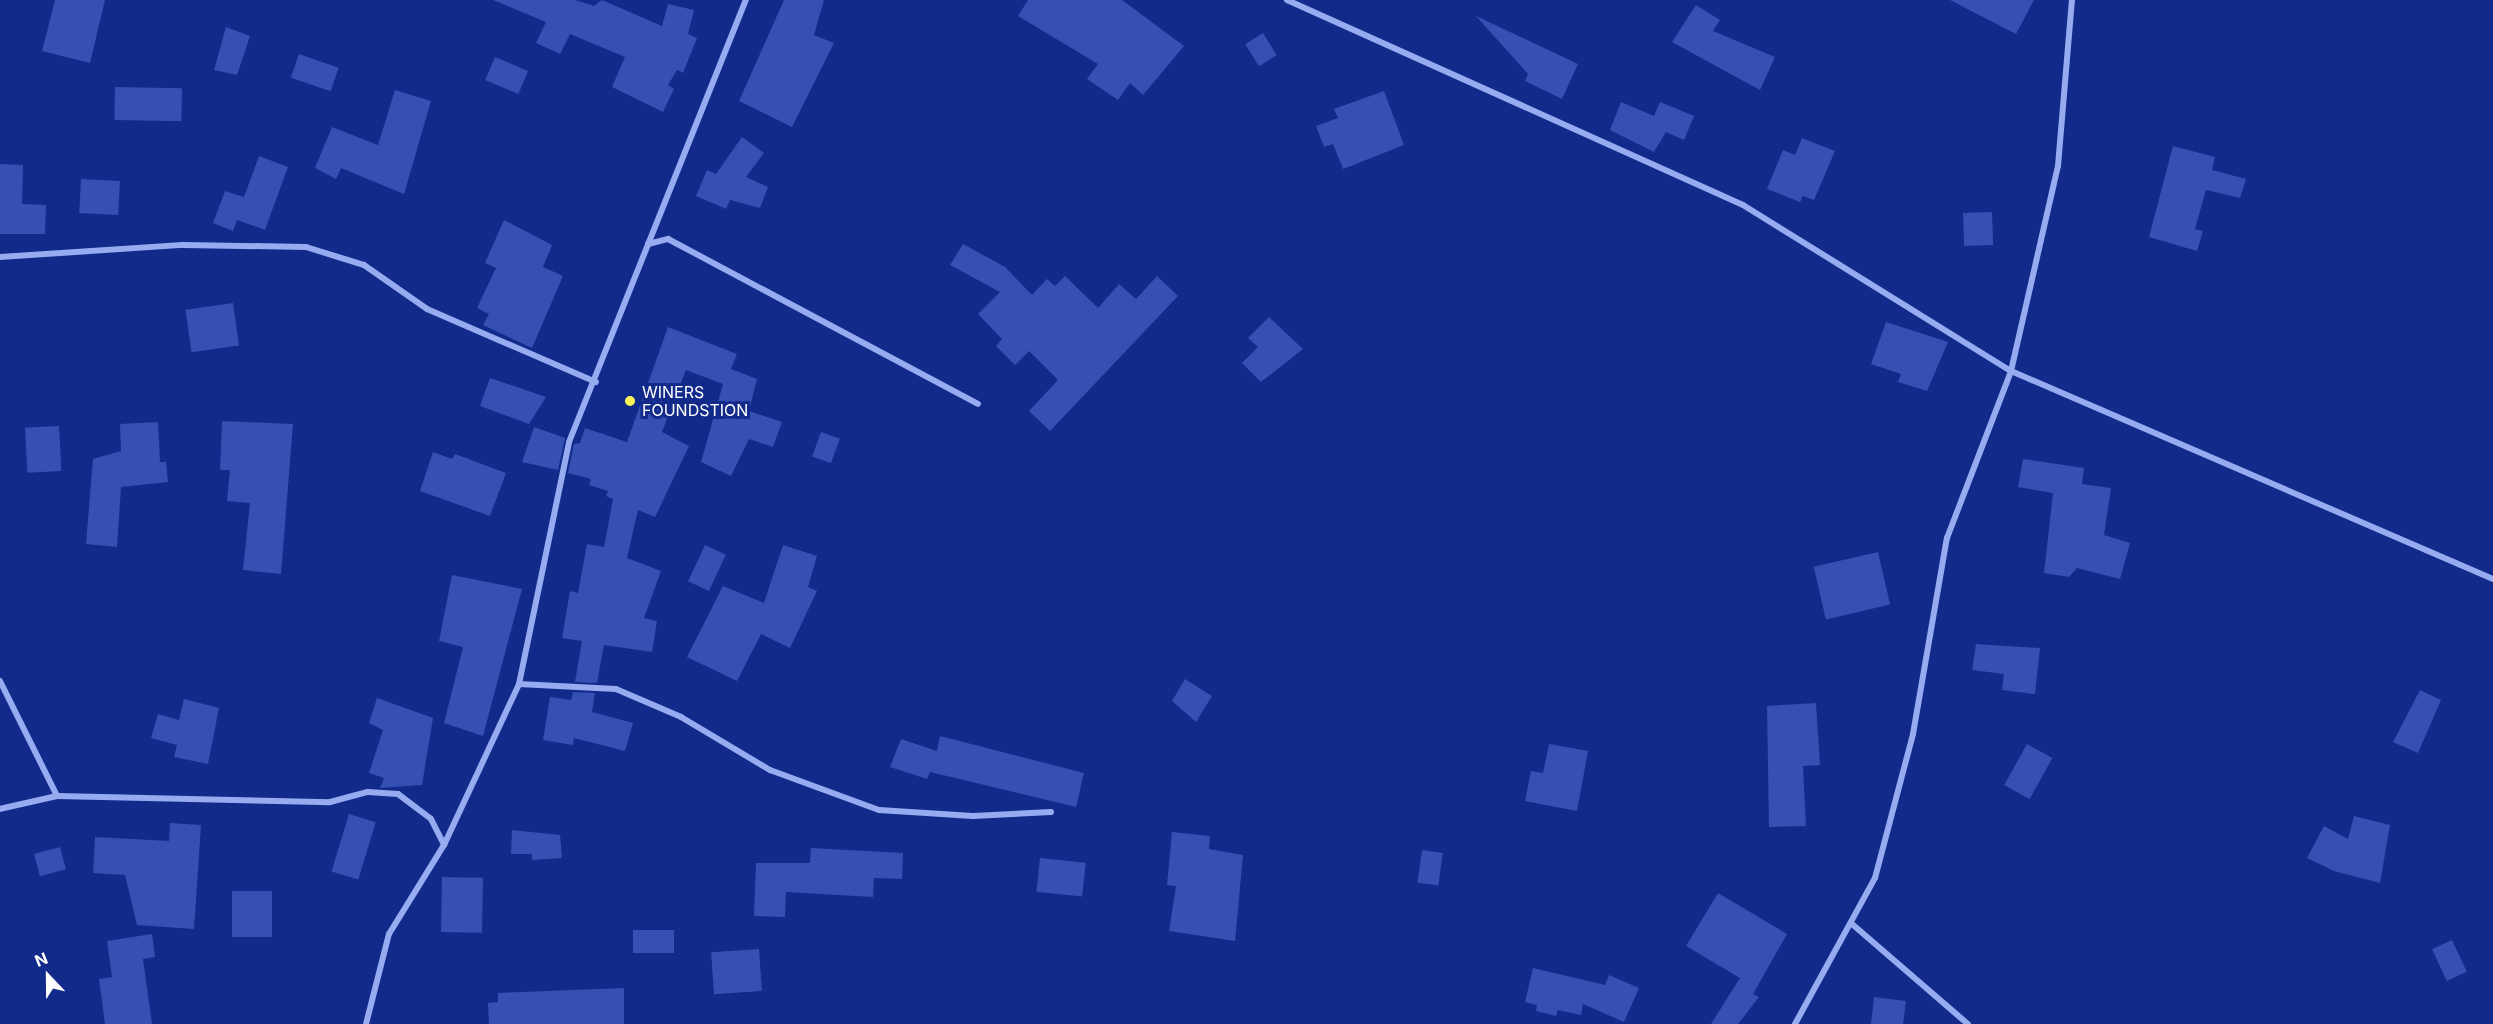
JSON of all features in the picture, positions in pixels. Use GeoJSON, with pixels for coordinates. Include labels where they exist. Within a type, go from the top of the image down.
{"type":"FeatureCollection","features":[{"type":"Feature","properties":{"kind":"street"},"geometry":{"type":"LineString","coordinates":[[366,1024],[389,934],[444,845],[519,684],[568,442],[596,382],[648,244],[746,0]]}},
{"type":"Feature","properties":{"kind":"street"},"geometry":{"type":"LineString","coordinates":[[1287,0],[1743,204],[2011,371],[2493,579]]}},
{"type":"Feature","properties":{"kind":"street"},"geometry":{"type":"LineString","coordinates":[[1795,1024],[1852,924],[1875,878],[1913,734],[1947,538],[2011,371],[2058,166],[2072,0]]}},
{"type":"Feature","properties":{"kind":"street"},"geometry":{"type":"LineString","coordinates":[[648,244],[668,238],[978,404]]}},
{"type":"Feature","properties":{"kind":"street"},"geometry":{"type":"LineString","coordinates":[[0,257],[183,245],[306,247],[364,265],[427,309],[596,382]]}},
{"type":"Feature","properties":{"kind":"street"},"geometry":{"type":"LineString","coordinates":[[0,681],[57,796]]}},
{"type":"Feature","properties":{"kind":"street"},"geometry":{"type":"LineString","coordinates":[[519,684],[616,689],[681,717],[770,770],[879,810],[973,816],[1051,812]]}},
{"type":"Feature","properties":{"kind":"street"},"geometry":{"type":"LineString","coordinates":[[0,809],[57,796],[330,802],[368,792],[398,794],[431,819],[444,845]]}},
{"type":"Feature","properties":{"kind":"street"},"geometry":{"type":"LineString","coordinates":[[1852,924],[1968,1024]]}},
{"type":"Feature","properties":{"kind":"building"},"geometry":{"type":"Polygon","coordinates":[[[55,0],[105,0],[90,63],[42,51],[55,0]]]}},
{"type":"Feature","properties":{"kind":"building"},"geometry":{"type":"Polygon","coordinates":[[[493,0],[575,0],[594,6],[602,0],[662,26],[668,4],[694,10],[688,34],[697,38],[683,73],[677,70],[668,85],[674,89],[663,112],[612,87],[625,57],[570,34],[560,54],[536,43],[546,22],[493,0]]]}},
{"type":"Feature","properties":{"kind":"building"},"geometry":{"type":"Polygon","coordinates":[[[784,0],[824,0],[814,35],[834,43],[792,127],[739,101],[784,0]]]}},
{"type":"Feature","properties":{"kind":"building"},"geometry":{"type":"Polygon","coordinates":[[[1028,0],[1122,0],[1184,46],[1143,95],[1130,83],[1118,100],[1087,79],[1098,64],[1018,16],[1028,0]]]}},
{"type":"Feature","properties":{"kind":"building"},"geometry":{"type":"Polygon","coordinates":[[[1950,0],[2034,0],[2016,34],[1950,0]]]}},
{"type":"Feature","properties":{"kind":"building"},"geometry":{"type":"Polygon","coordinates":[[[1696,5],[1720,20],[1713,31],[1775,57],[1760,90],[1672,42],[1696,5]]]}},
{"type":"Feature","properties":{"kind":"building"},"geometry":{"type":"Polygon","coordinates":[[[1476,16],[1578,64],[1562,99],[1525,81],[1528,74],[1476,16]]]}},
{"type":"Feature","properties":{"kind":"building"},"geometry":{"type":"Polygon","coordinates":[[[226,27],[250,36],[237,75],[214,70],[226,27]]]}},
{"type":"Feature","properties":{"kind":"building"},"geometry":{"type":"Polygon","coordinates":[[[1263,33],[1277,55],[1259,66],[1245,44],[1263,33]]]}},
{"type":"Feature","properties":{"kind":"building"},"geometry":{"type":"Polygon","coordinates":[[[299,54],[339,68],[331,91],[291,78],[299,54]]]}},
{"type":"Feature","properties":{"kind":"building"},"geometry":{"type":"Polygon","coordinates":[[[495,57],[528,71],[518,94],[485,80],[495,57]]]}},
{"type":"Feature","properties":{"kind":"building"},"geometry":{"type":"Polygon","coordinates":[[[115,87],[182,88],[181,121],[114,120],[115,87]]]}},
{"type":"Feature","properties":{"kind":"building"},"geometry":{"type":"Polygon","coordinates":[[[395,90],[431,101],[404,194],[341,168],[336,179],[315,168],[332,127],[378,145],[395,90]]]}},
{"type":"Feature","properties":{"kind":"building"},"geometry":{"type":"Polygon","coordinates":[[[1384,91],[1404,145],[1343,169],[1333,144],[1324,147],[1316,126],[1338,118],[1334,109],[1384,91]]]}},
{"type":"Feature","properties":{"kind":"building"},"geometry":{"type":"Polygon","coordinates":[[[1621,102],[1654,116],[1660,102],[1694,116],[1684,140],[1666,132],[1654,152],[1610,130],[1621,102]]]}},
{"type":"Feature","properties":{"kind":"building"},"geometry":{"type":"Polygon","coordinates":[[[742,137],[764,153],[746,177],[768,187],[760,208],[730,200],[726,209],[696,196],[707,170],[716,174],[742,137]]]}},
{"type":"Feature","properties":{"kind":"building"},"geometry":{"type":"Polygon","coordinates":[[[1802,138],[1835,151],[1814,200],[1803,196],[1800,202],[1767,189],[1783,150],[1795,155],[1802,138]]]}},
{"type":"Feature","properties":{"kind":"building"},"geometry":{"type":"Polygon","coordinates":[[[2173,146],[2215,157],[2212,170],[2246,179],[2240,198],[2206,190],[2195,229],[2203,231],[2197,251],[2149,237],[2173,146]]]}},
{"type":"Feature","properties":{"kind":"building"},"geometry":{"type":"Polygon","coordinates":[[[259,156],[288,167],[265,230],[237,220],[233,231],[213,223],[225,191],[244,197],[259,156]]]}},
{"type":"Feature","properties":{"kind":"building"},"geometry":{"type":"Polygon","coordinates":[[[0,164],[23,165],[22,204],[46,205],[45,234],[0,234],[0,164]]]}},
{"type":"Feature","properties":{"kind":"building"},"geometry":{"type":"Polygon","coordinates":[[[81,179],[120,181],[118,215],[79,213],[81,179]]]}},
{"type":"Feature","properties":{"kind":"building"},"geometry":{"type":"Polygon","coordinates":[[[1992,212],[1993,245],[1964,246],[1963,213],[1992,212]]]}},
{"type":"Feature","properties":{"kind":"building"},"geometry":{"type":"Polygon","coordinates":[[[504,220],[552,245],[543,267],[563,276],[532,348],[483,325],[489,314],[477,308],[496,268],[485,263],[504,220]]]}},
{"type":"Feature","properties":{"kind":"building"},"geometry":{"type":"Polygon","coordinates":[[[963,244],[1005,267],[1032,295],[1047,279],[1055,286],[1065,276],[1098,308],[1119,284],[1136,299],[1157,276],[1178,296],[1050,431],[1029,411],[1058,380],[1029,351],[1015,365],[996,346],[1002,339],[978,314],[1000,292],[950,265],[963,244]]]}},
{"type":"Feature","properties":{"kind":"building"},"geometry":{"type":"Polygon","coordinates":[[[233,303],[239,346],[191,352],[185,310],[233,303]]]}},
{"type":"Feature","properties":{"kind":"building"},"geometry":{"type":"Polygon","coordinates":[[[1269,317],[1303,349],[1261,382],[1242,363],[1258,347],[1248,338],[1269,317]]]}},
{"type":"Feature","properties":{"kind":"building"},"geometry":{"type":"Polygon","coordinates":[[[1886,322],[1948,342],[1927,391],[1898,382],[1901,374],[1871,364],[1886,322]]]}},
{"type":"Feature","properties":{"kind":"building"},"geometry":{"type":"Polygon","coordinates":[[[668,327],[737,354],[731,369],[757,379],[749,411],[782,422],[773,447],[749,439],[731,476],[701,462],[723,384],[686,370],[662,432],[689,446],[655,517],[638,510],[627,558],[661,571],[644,618],[657,621],[652,652],[604,645],[597,683],[575,682],[582,641],[562,638],[570,591],[578,593],[587,544],[604,547],[613,499],[606,496],[608,491],[589,485],[591,479],[568,473],[574,444],[580,443],[585,428],[627,442],[668,327]]]}},
{"type":"Feature","properties":{"kind":"building"},"geometry":{"type":"Polygon","coordinates":[[[490,378],[546,397],[529,424],[480,406],[490,378]]]}},
{"type":"Feature","properties":{"kind":"building"},"geometry":{"type":"Polygon","coordinates":[[[222,421],[293,424],[281,574],[243,570],[250,503],[227,501],[230,470],[220,470],[222,421]]]}},
{"type":"Feature","properties":{"kind":"building"},"geometry":{"type":"Polygon","coordinates":[[[158,422],[160,462],[166,462],[168,482],[121,487],[117,547],[86,544],[93,459],[121,451],[120,424],[158,422]]]}},
{"type":"Feature","properties":{"kind":"building"},"geometry":{"type":"Polygon","coordinates":[[[59,426],[61,471],[27,473],[25,428],[59,426]]]}},
{"type":"Feature","properties":{"kind":"building"},"geometry":{"type":"Polygon","coordinates":[[[534,427],[565,438],[558,470],[522,462],[534,427]]]}},
{"type":"Feature","properties":{"kind":"building"},"geometry":{"type":"Polygon","coordinates":[[[821,432],[840,439],[831,463],[812,456],[821,432]]]}},
{"type":"Feature","properties":{"kind":"building"},"geometry":{"type":"Polygon","coordinates":[[[433,452],[452,459],[455,454],[506,473],[490,516],[420,491],[433,452]]]}},
{"type":"Feature","properties":{"kind":"building"},"geometry":{"type":"Polygon","coordinates":[[[2023,459],[2084,468],[2082,484],[2111,488],[2104,535],[2130,543],[2120,579],[2077,568],[2069,577],[2044,573],[2053,493],[2018,487],[2023,459]]]}},
{"type":"Feature","properties":{"kind":"building"},"geometry":{"type":"Polygon","coordinates":[[[705,545],[726,555],[709,591],[688,581],[705,545]]]}},
{"type":"Feature","properties":{"kind":"building"},"geometry":{"type":"Polygon","coordinates":[[[783,545],[817,556],[808,587],[817,591],[790,648],[761,634],[737,681],[687,657],[723,586],[764,603],[783,545]]]}},
{"type":"Feature","properties":{"kind":"building"},"geometry":{"type":"Polygon","coordinates":[[[1878,552],[1890,605],[1826,619],[1814,567],[1878,552]]]}},
{"type":"Feature","properties":{"kind":"building"},"geometry":{"type":"Polygon","coordinates":[[[452,575],[522,589],[483,736],[444,723],[463,647],[439,641],[452,575]]]}},
{"type":"Feature","properties":{"kind":"building"},"geometry":{"type":"Polygon","coordinates":[[[1976,644],[2040,648],[2035,694],[2002,690],[2004,674],[1972,670],[1976,644]]]}},
{"type":"Feature","properties":{"kind":"building"},"geometry":{"type":"Polygon","coordinates":[[[1185,679],[1212,696],[1196,722],[1172,701],[1185,679]]]}},
{"type":"Feature","properties":{"kind":"building"},"geometry":{"type":"Polygon","coordinates":[[[2420,690],[2441,700],[2418,753],[2393,742],[2420,690]]]}},
{"type":"Feature","properties":{"kind":"building"},"geometry":{"type":"Polygon","coordinates":[[[573,692],[595,693],[592,712],[633,723],[625,751],[574,738],[573,745],[543,740],[550,697],[571,700],[573,692]]]}},
{"type":"Feature","properties":{"kind":"building"},"geometry":{"type":"Polygon","coordinates":[[[377,698],[433,718],[422,785],[380,788],[384,778],[369,773],[383,730],[369,723],[377,698]]]}},
{"type":"Feature","properties":{"kind":"building"},"geometry":{"type":"Polygon","coordinates":[[[184,699],[219,708],[208,764],[174,757],[177,745],[151,738],[158,714],[179,720],[184,699]]]}},
{"type":"Feature","properties":{"kind":"building"},"geometry":{"type":"Polygon","coordinates":[[[1816,703],[1820,765],[1803,766],[1806,826],[1769,827],[1767,706],[1816,703]]]}},
{"type":"Feature","properties":{"kind":"building"},"geometry":{"type":"Polygon","coordinates":[[[940,736],[1084,773],[1076,807],[930,772],[927,779],[890,767],[901,739],[937,751],[940,736]]]}},
{"type":"Feature","properties":{"kind":"building"},"geometry":{"type":"Polygon","coordinates":[[[1549,744],[1588,751],[1577,811],[1525,801],[1531,771],[1543,773],[1549,744]]]}},
{"type":"Feature","properties":{"kind":"building"},"geometry":{"type":"Polygon","coordinates":[[[2027,744],[2052,758],[2030,799],[2004,785],[2027,744]]]}},
{"type":"Feature","properties":{"kind":"building"},"geometry":{"type":"Polygon","coordinates":[[[349,814],[376,822],[358,880],[331,871],[349,814]]]}},
{"type":"Feature","properties":{"kind":"building"},"geometry":{"type":"Polygon","coordinates":[[[2354,816],[2390,825],[2380,883],[2334,871],[2307,858],[2324,826],[2348,839],[2354,816]]]}},
{"type":"Feature","properties":{"kind":"building"},"geometry":{"type":"Polygon","coordinates":[[[170,823],[201,825],[194,929],[137,925],[125,875],[93,873],[95,837],[169,841],[170,823]]]}},
{"type":"Feature","properties":{"kind":"building"},"geometry":{"type":"Polygon","coordinates":[[[512,830],[560,835],[562,858],[532,860],[532,854],[511,854],[512,830]]]}},
{"type":"Feature","properties":{"kind":"building"},"geometry":{"type":"Polygon","coordinates":[[[1172,832],[1210,836],[1209,849],[1243,855],[1235,941],[1169,931],[1176,886],[1167,885],[1172,832]]]}},
{"type":"Feature","properties":{"kind":"building"},"geometry":{"type":"Polygon","coordinates":[[[60,847],[66,869],[40,876],[34,854],[60,847]]]}},
{"type":"Feature","properties":{"kind":"building"},"geometry":{"type":"Polygon","coordinates":[[[811,848],[903,853],[902,879],[874,878],[873,897],[786,892],[785,917],[754,916],[756,863],[810,863],[811,848]]]}},
{"type":"Feature","properties":{"kind":"building"},"geometry":{"type":"Polygon","coordinates":[[[1422,850],[1443,853],[1438,886],[1417,883],[1422,850]]]}},
{"type":"Feature","properties":{"kind":"building"},"geometry":{"type":"Polygon","coordinates":[[[1040,858],[1086,863],[1082,897],[1036,892],[1040,858]]]}},
{"type":"Feature","properties":{"kind":"building"},"geometry":{"type":"Polygon","coordinates":[[[442,877],[483,878],[482,933],[441,932],[442,877]]]}},
{"type":"Feature","properties":{"kind":"building"},"geometry":{"type":"Polygon","coordinates":[[[232,891],[272,891],[272,937],[232,937],[232,891]]]}},
{"type":"Feature","properties":{"kind":"building"},"geometry":{"type":"Polygon","coordinates":[[[1718,893],[1787,934],[1753,994],[1759,997],[1738,1024],[1711,1024],[1740,978],[1686,946],[1718,893]]]}},
{"type":"Feature","properties":{"kind":"building"},"geometry":{"type":"Polygon","coordinates":[[[633,930],[674,930],[674,953],[633,953],[633,930]]]}},
{"type":"Feature","properties":{"kind":"building"},"geometry":{"type":"Polygon","coordinates":[[[152,934],[155,957],[143,959],[152,1024],[105,1024],[99,979],[112,977],[107,941],[152,934]]]}},
{"type":"Feature","properties":{"kind":"building"},"geometry":{"type":"Polygon","coordinates":[[[2452,940],[2467,972],[2447,981],[2432,949],[2452,940]]]}},
{"type":"Feature","properties":{"kind":"building"},"geometry":{"type":"Polygon","coordinates":[[[759,949],[762,991],[714,994],[711,952],[759,949]]]}},
{"type":"Feature","properties":{"kind":"building"},"geometry":{"type":"Polygon","coordinates":[[[1533,968],[1605,985],[1609,975],[1639,988],[1624,1022],[1583,1004],[1581,1015],[1558,1010],[1556,1016],[1536,1011],[1537,1005],[1525,1002],[1533,968]]]}},
{"type":"Feature","properties":{"kind":"building"},"geometry":{"type":"Polygon","coordinates":[[[624,988],[624,1024],[489,1024],[488,1003],[498,1002],[498,993],[624,988]]]}},
{"type":"Feature","properties":{"kind":"building"},"geometry":{"type":"Polygon","coordinates":[[[1874,997],[1906,1001],[1903,1024],[1871,1024],[1874,997]]]}},
{"type":"Feature","properties":{"kind":"place","name":"WINERS FOUNDSTION"},"geometry":{"type":"Point","coordinates":[630,401]}}]}
